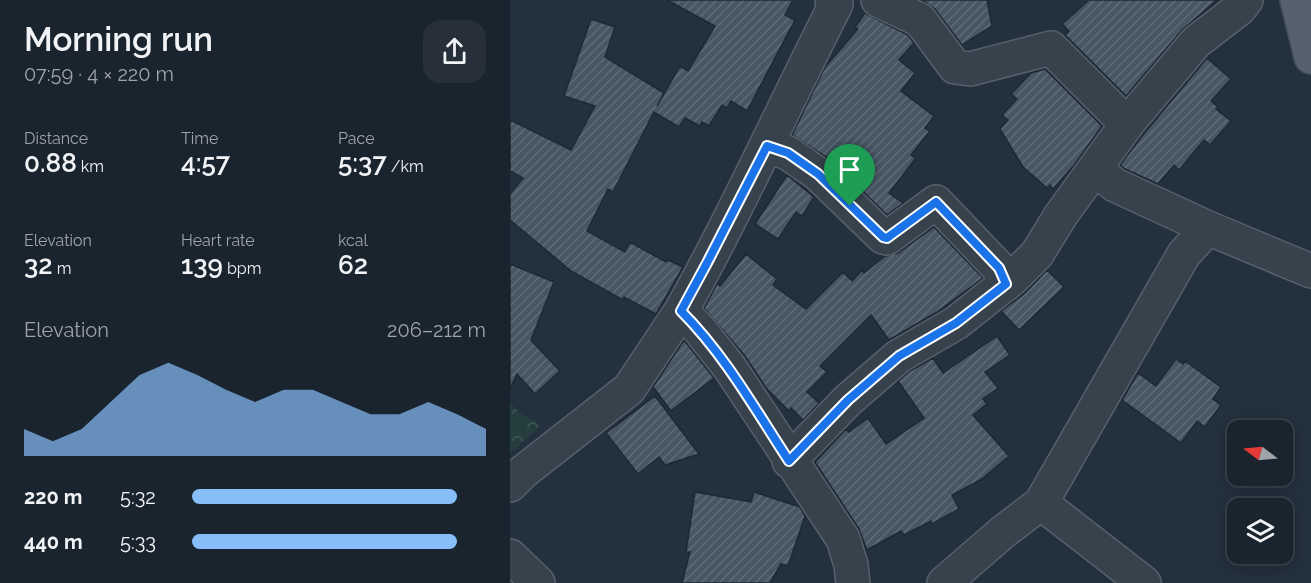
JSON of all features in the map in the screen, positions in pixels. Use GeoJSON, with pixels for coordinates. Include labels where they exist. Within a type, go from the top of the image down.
{"type":"FeatureCollection","features":[{"type":"Feature","properties":{"kind":"main road"},"geometry":{"type":"LineString","coordinates":[[1297,0],[1311,57]]}},
{"type":"Feature","properties":{"kind":"street"},"geometry":{"type":"LineString","coordinates":[[878,0],[920,20],[956,66],[970,69],[1051,48],[1127,124]]}},
{"type":"Feature","properties":{"kind":"street"},"geometry":{"type":"LineString","coordinates":[[789,461],[848,400],[899,356],[956,323],[1006,284],[1037,254],[1061,215],[1127,124],[1196,42],[1239,9],[1246,0]]}},
{"type":"Feature","properties":{"kind":"street"},"geometry":{"type":"LineString","coordinates":[[510,485],[523,472],[629,389],[681,311],[707,263],[767,146],[835,1]]}},
{"type":"Feature","properties":{"kind":"street"},"geometry":{"type":"LineString","coordinates":[[767,146],[788,153],[818,174],[883,237],[887,238],[936,202],[999,268],[1006,284]]}},
{"type":"Feature","properties":{"kind":"street"},"geometry":{"type":"LineString","coordinates":[[1095,170],[1115,185],[1208,228],[1311,271]]}},
{"type":"Feature","properties":{"kind":"street"},"geometry":{"type":"LineString","coordinates":[[944,583],[1003,532],[1041,503],[1184,254],[1208,228]]}},
{"type":"Feature","properties":{"kind":"street"},"geometry":{"type":"LineString","coordinates":[[681,311],[700,330],[730,368],[789,461],[843,539],[851,565],[853,583]]}},
{"type":"Feature","properties":{"kind":"street"},"geometry":{"type":"LineString","coordinates":[[1041,503],[1144,583]]}},
{"type":"Feature","properties":{"kind":"street"},"geometry":{"type":"LineString","coordinates":[[510,556],[538,583]]}},
{"type":"Feature","properties":{"kind":"green space"},"geometry":{"type":"Polygon","coordinates":[[[510,403],[521,414],[541,425],[510,454],[510,403]]]}},
{"type":"Feature","properties":{"kind":"building"},"geometry":{"type":"Polygon","coordinates":[[[667,0],[793,0],[785,15],[795,20],[747,111],[731,101],[727,108],[722,105],[709,126],[702,122],[700,126],[685,118],[679,127],[654,112],[613,192],[608,189],[587,231],[625,252],[630,242],[666,262],[668,260],[683,267],[656,314],[624,297],[623,300],[571,271],[510,220],[510,194],[523,178],[510,171],[510,120],[571,150],[595,106],[564,96],[591,19],[615,27],[605,57],[664,93],[657,106],[680,66],[688,71],[715,26],[667,0]]]}},
{"type":"Feature","properties":{"kind":"building"},"geometry":{"type":"Polygon","coordinates":[[[922,0],[987,0],[992,26],[962,45],[935,9],[922,0]]]}},
{"type":"Feature","properties":{"kind":"building"},"geometry":{"type":"Polygon","coordinates":[[[1089,0],[1217,0],[1182,30],[1126,96],[1065,35],[1069,31],[1062,24],[1089,0]]]}},
{"type":"Feature","properties":{"kind":"building"},"geometry":{"type":"Polygon","coordinates":[[[865,13],[908,35],[914,43],[899,60],[915,73],[901,91],[934,116],[925,128],[930,131],[911,155],[916,158],[889,193],[903,203],[887,215],[831,160],[792,135],[825,67],[858,29],[855,27],[865,13]]]}},
{"type":"Feature","properties":{"kind":"building"},"geometry":{"type":"Polygon","coordinates":[[[1207,58],[1231,79],[1211,101],[1218,107],[1216,109],[1231,121],[1210,145],[1204,140],[1179,170],[1174,165],[1158,184],[1125,169],[1120,165],[1207,58]]]}},
{"type":"Feature","properties":{"kind":"building"},"geometry":{"type":"Polygon","coordinates":[[[1045,69],[1102,126],[1075,164],[1053,189],[1050,185],[1047,188],[1023,167],[1000,129],[1008,120],[1002,115],[1017,99],[1011,94],[1031,73],[1045,69]]]}},
{"type":"Feature","properties":{"kind":"building"},"geometry":{"type":"Polygon","coordinates":[[[787,175],[814,197],[802,216],[796,212],[778,239],[755,224],[787,175]]]}},
{"type":"Feature","properties":{"kind":"building"},"geometry":{"type":"Polygon","coordinates":[[[934,227],[983,278],[937,312],[889,340],[871,315],[820,366],[827,372],[807,392],[819,403],[803,420],[791,408],[789,411],[766,388],[745,356],[704,308],[717,284],[720,286],[746,254],[777,279],[773,285],[806,309],[843,272],[852,281],[862,270],[864,273],[885,256],[898,253],[934,227]]]}},
{"type":"Feature","properties":{"kind":"building"},"geometry":{"type":"Polygon","coordinates":[[[510,264],[554,282],[531,340],[560,371],[535,394],[517,374],[510,389],[510,264]]]}},
{"type":"Feature","properties":{"kind":"building"},"geometry":{"type":"Polygon","coordinates":[[[1047,270],[1064,287],[1019,330],[1001,311],[1025,293],[1047,270]]]}},
{"type":"Feature","properties":{"kind":"building"},"geometry":{"type":"Polygon","coordinates":[[[997,336],[1010,355],[985,372],[998,388],[983,399],[987,404],[973,415],[1009,456],[982,479],[952,495],[959,509],[932,524],[931,521],[904,535],[901,531],[867,550],[859,529],[815,462],[846,429],[849,432],[868,418],[886,444],[924,418],[898,381],[933,358],[943,373],[997,336]]]}},
{"type":"Feature","properties":{"kind":"building"},"geometry":{"type":"Polygon","coordinates":[[[684,340],[714,378],[671,411],[653,387],[684,340]]]}},
{"type":"Feature","properties":{"kind":"building"},"geometry":{"type":"Polygon","coordinates":[[[1176,359],[1183,364],[1185,361],[1221,387],[1213,399],[1221,405],[1205,427],[1197,421],[1181,443],[1122,400],[1138,373],[1156,386],[1176,359]]]}},
{"type":"Feature","properties":{"kind":"building"},"geometry":{"type":"Polygon","coordinates":[[[655,396],[699,454],[665,465],[659,457],[638,474],[606,433],[655,396]]]}},
{"type":"Feature","properties":{"kind":"building"},"geometry":{"type":"Polygon","coordinates":[[[695,492],[751,502],[754,492],[800,507],[805,516],[788,566],[781,564],[770,583],[682,583],[690,552],[686,552],[695,492]]]}},
{"type":"Feature","properties":{"kind":"route"},"geometry":{"type":"LineString","coordinates":[[767,146],[788,153],[818,174],[850,206],[883,237],[887,238],[936,202],[999,268],[1006,284],[956,323],[899,356],[848,400],[789,461],[730,368],[700,330],[681,311],[767,146]]}}]}
